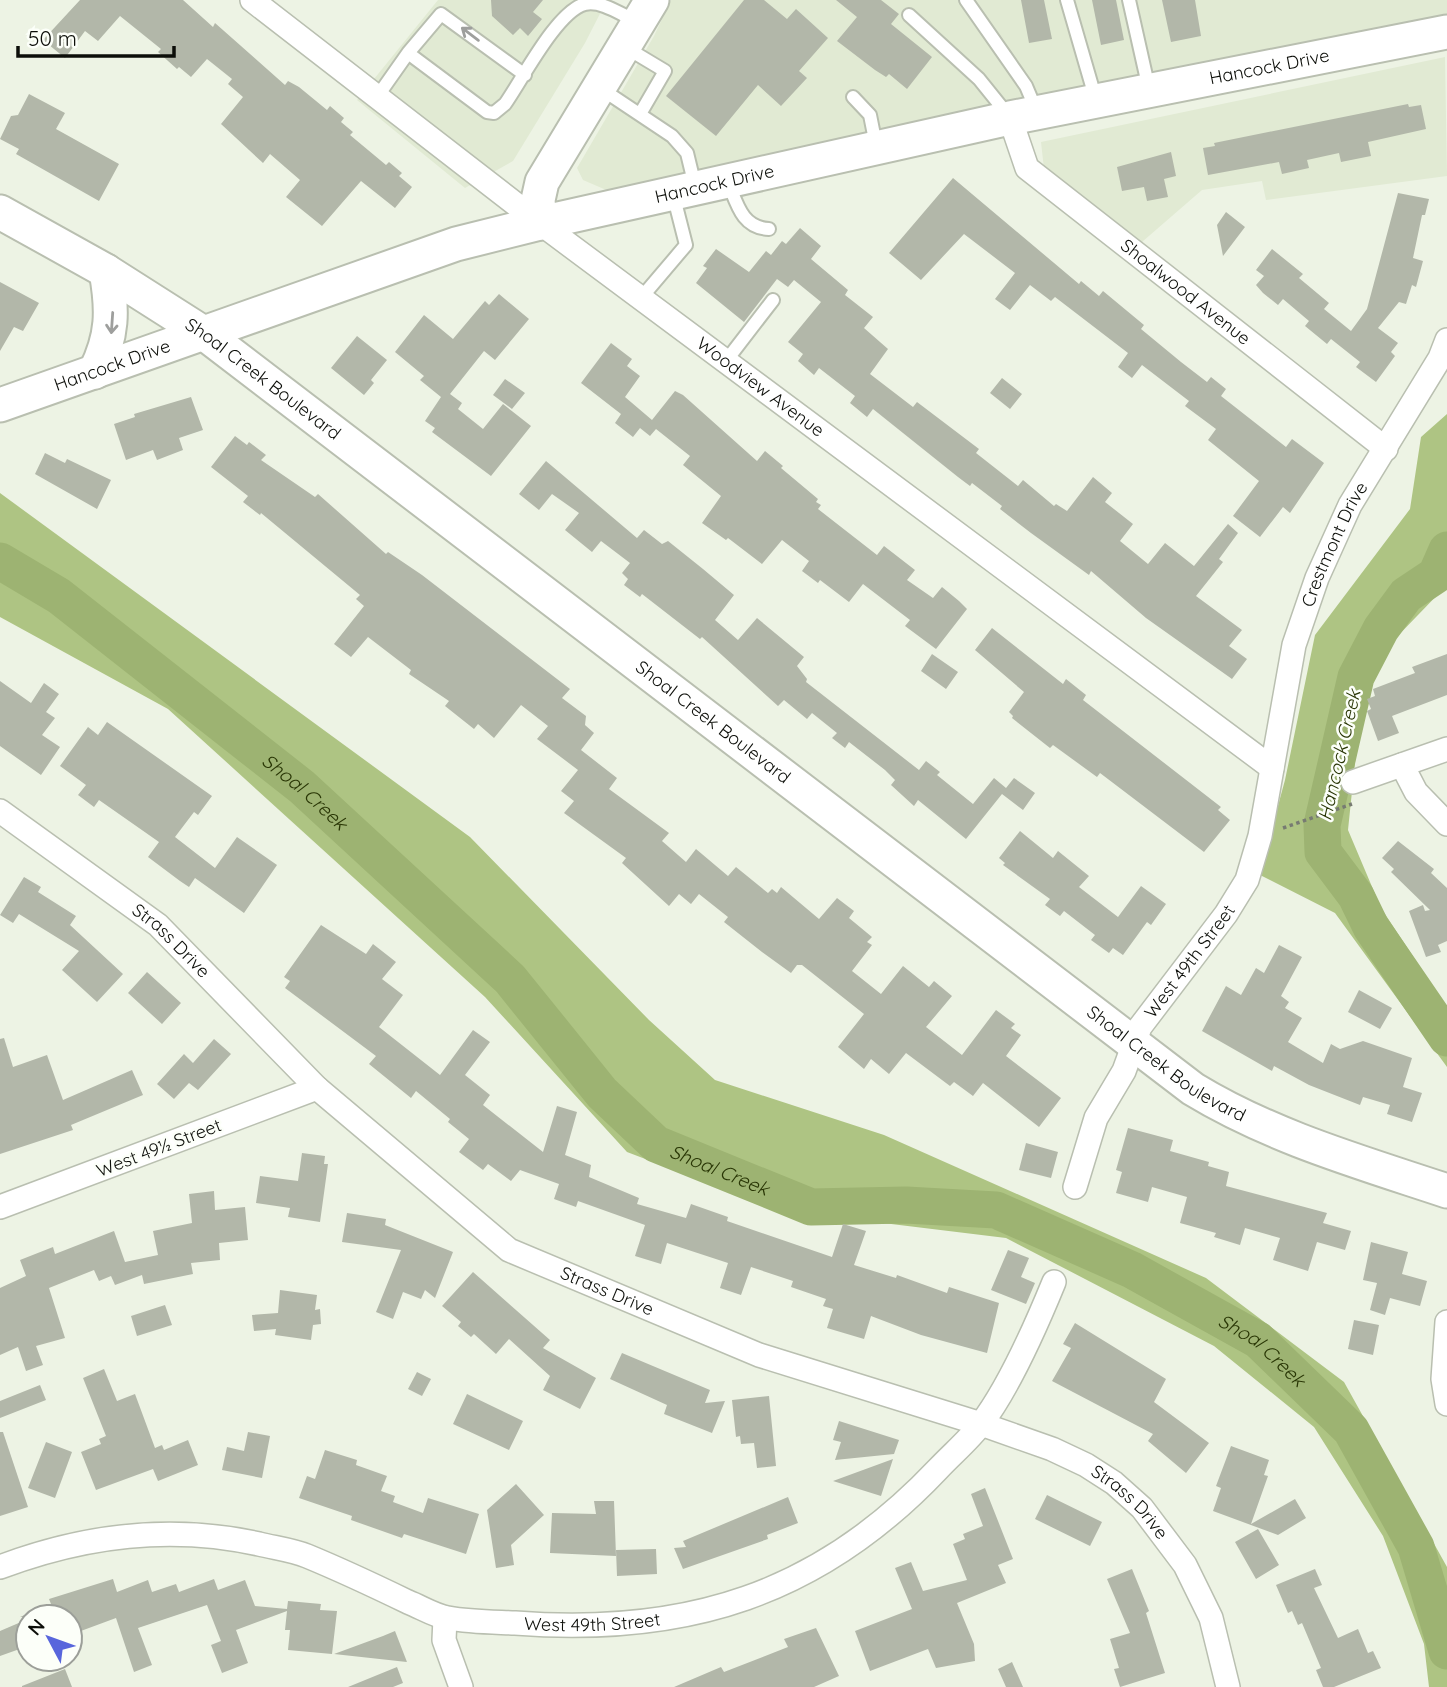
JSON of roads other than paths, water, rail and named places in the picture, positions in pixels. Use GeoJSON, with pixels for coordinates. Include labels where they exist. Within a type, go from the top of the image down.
{"type":"FeatureCollection","features":[{"type":"Feature","properties":{"kind":"street","name":"Woodview Avenue"},"geometry":{"type":"LineString","coordinates":[[252,0],[540,222],[1272,768]]}},
{"type":"Feature","properties":{"kind":"street"},"geometry":{"type":"LineString","coordinates":[[540,222],[538,200],[542,182],[639,23]]}},
{"type":"Feature","properties":{"kind":"street","name":"Hancock Drive"},"geometry":{"type":"LineString","coordinates":[[0,405],[456,244],[540,222],[1024,115],[1447,33]]}},
{"type":"Feature","properties":{"kind":"street","name":"Shoalwood Avenue"},"geometry":{"type":"LineString","coordinates":[[1024,115],[1027,168],[1386,449]]}},
{"type":"Feature","properties":{"kind":"street"},"geometry":{"type":"LineString","coordinates":[[554,163],[558,181],[568,192],[598,210]]}},
{"type":"Feature","properties":{"kind":"street","name":"Shoal Creek Boulevard"},"geometry":{"type":"LineString","coordinates":[[0,212],[106,271],[205,334],[1133,1046],[1193,1089],[1251,1121],[1314,1147],[1447,1191]]}},
{"type":"Feature","properties":{"kind":"street"},"geometry":{"type":"LineString","coordinates":[[95,372],[106,351],[112,323],[106,271]]}},
{"type":"Feature","properties":{"kind":"street","name":"Crestmont Drive"},"geometry":{"type":"LineString","coordinates":[[1272,768],[1281,707],[1301,622],[1350,506],[1440,358],[1447,340]]}},
{"type":"Feature","properties":{"kind":"street"},"geometry":{"type":"LineString","coordinates":[[1353,782],[1447,749]]}},
{"type":"Feature","properties":{"kind":"street"},"geometry":{"type":"LineString","coordinates":[[1402,765],[1416,792],[1447,824]]}},
{"type":"Feature","properties":{"kind":"street","name":"West 49th Street"},"geometry":{"type":"LineString","coordinates":[[1075,1186],[1096,1118],[1124,1071],[1140,1027],[1226,914],[1247,880],[1260,836],[1272,768]]}},
{"type":"Feature","properties":{"kind":"street","name":"Strass Drive"},"geometry":{"type":"LineString","coordinates":[[3,818],[158,925],[317,1088],[509,1250],[759,1355],[981,1424],[1086,1465],[1114,1483],[1142,1508],[1185,1565],[1211,1618],[1228,1687]]}},
{"type":"Feature","properties":{"kind":"street","name":"West 49½ Street"},"geometry":{"type":"LineString","coordinates":[[0,1208],[317,1088]]}},
{"type":"Feature","properties":{"kind":"street","name":"West 49th Street"},"geometry":{"type":"LineString","coordinates":[[0,1567],[38,1553],[99,1538],[156,1532],[218,1535],[303,1554],[445,1618],[572,1628],[646,1623],[763,1594],[815,1568],[856,1542],[912,1496],[981,1424],[1034,1331],[1054,1282]]}},
{"type":"Feature","properties":{"kind":"street"},"geometry":{"type":"LineString","coordinates":[[1447,1322],[1443,1379],[1447,1404]]}},
{"type":"Feature","properties":{"kind":"street"},"geometry":{"type":"LineString","coordinates":[[445,1618],[444,1640],[461,1687]]}},
{"type":"Feature","properties":{"kind":"lane"},"geometry":{"type":"LineString","coordinates":[[966,0],[1026,86],[1024,115]]}},
{"type":"Feature","properties":{"kind":"lane"},"geometry":{"type":"LineString","coordinates":[[1067,0],[1096,100]]}},
{"type":"Feature","properties":{"kind":"lane"},"geometry":{"type":"LineString","coordinates":[[1129,0],[1149,90]]}},
{"type":"Feature","properties":{"kind":"lane"},"geometry":{"type":"LineString","coordinates":[[408,53],[487,112],[494,113],[500,110],[561,20],[587,3],[601,5],[639,23],[665,71],[640,114]]}},
{"type":"Feature","properties":{"kind":"lane"},"geometry":{"type":"LineString","coordinates":[[377,97],[408,53],[441,14],[525,75]]}},
{"type":"Feature","properties":{"kind":"lane"},"geometry":{"type":"LineString","coordinates":[[909,15],[979,79],[1024,115]]}},
{"type":"Feature","properties":{"kind":"lane"},"geometry":{"type":"LineString","coordinates":[[600,88],[672,136],[687,153],[684,191],[686,245],[642,298]]}},
{"type":"Feature","properties":{"kind":"lane"},"geometry":{"type":"LineString","coordinates":[[853,96],[870,115],[877,149]]}},
{"type":"Feature","properties":{"kind":"lane"},"geometry":{"type":"LineString","coordinates":[[728,182],[746,221],[757,228],[769,229]]}},
{"type":"Feature","properties":{"kind":"lane"},"geometry":{"type":"LineString","coordinates":[[726,361],[774,300]]}},
{"type":"Feature","properties":{"kind":"waterway","name":"Hancock Creek"},"geometry":{"type":"LineString","coordinates":[[1447,550],[1436,575],[1406,595],[1381,629],[1356,677],[1322,825],[1323,852],[1356,896],[1371,927],[1447,1038]]}},
{"type":"Feature","properties":{"kind":"waterway","name":"Shoal Creek"},"geometry":{"type":"LineString","coordinates":[[0,561],[59,596],[302,787],[510,979],[602,1093],[656,1144],[811,1207],[906,1205],[996,1210],[1132,1270],[1258,1340],[1351,1430],[1416,1547],[1447,1651]]}}]}
